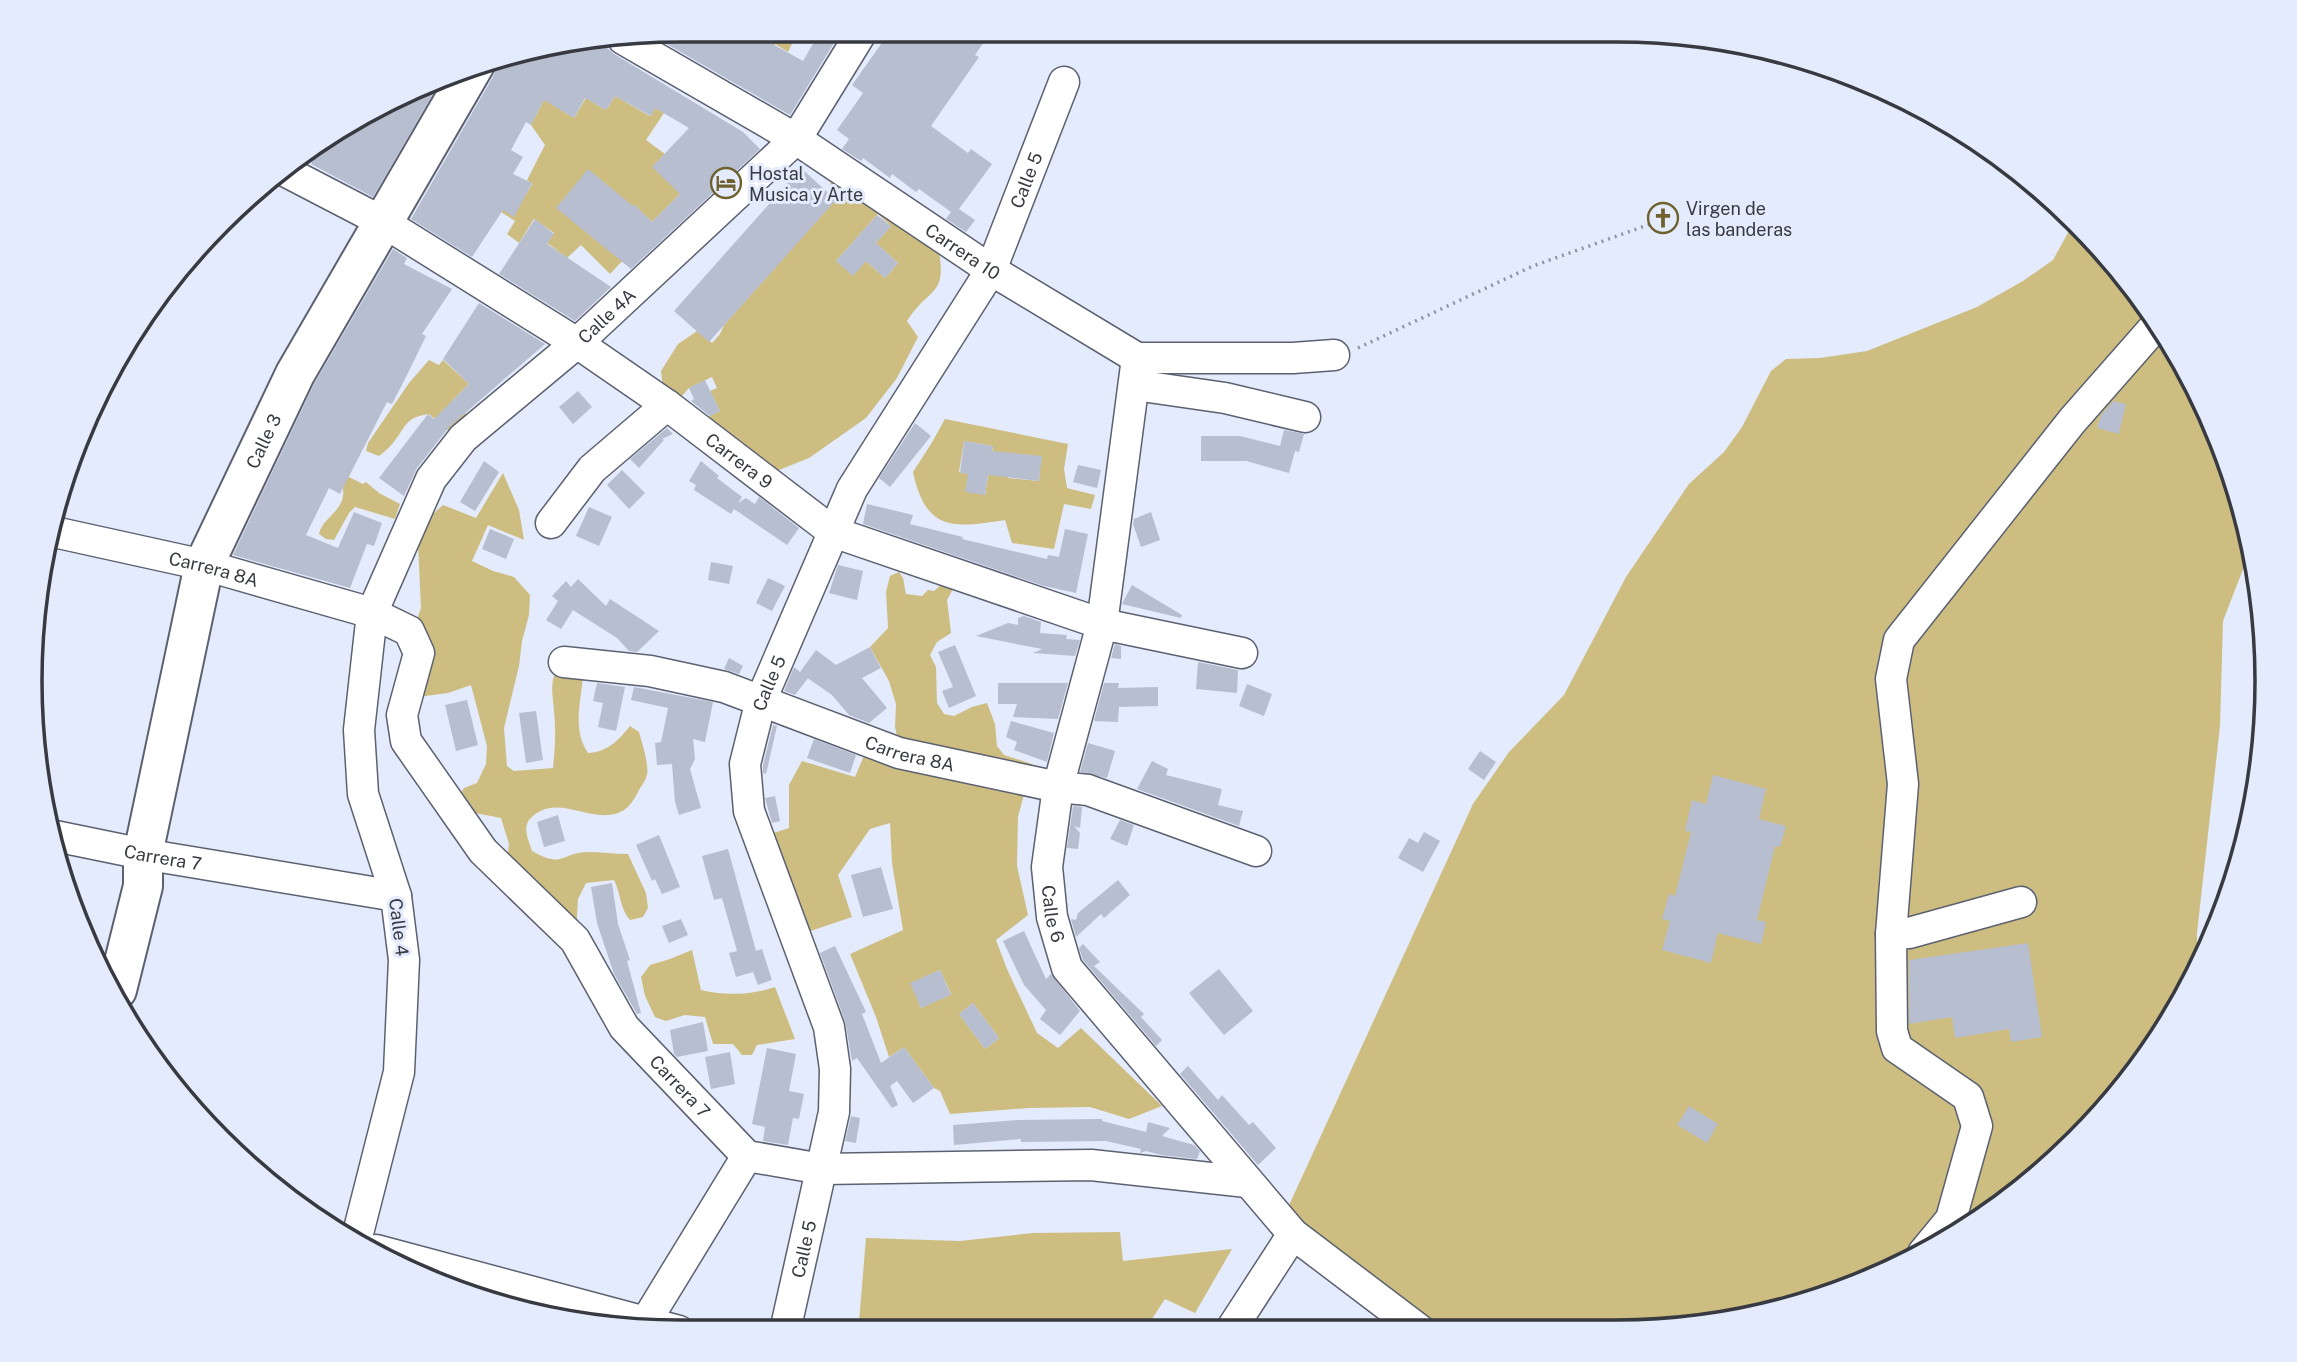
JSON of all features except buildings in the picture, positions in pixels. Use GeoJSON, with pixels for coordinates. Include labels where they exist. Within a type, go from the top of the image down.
{"type":"FeatureCollection","features":[{"type":"Feature","properties":{"kind":"main road","name":"Calle 3"},"geometry":{"type":"LineString","coordinates":[[119,984],[144,886],[143,854],[204,565],[295,374],[466,80]]}},
{"type":"Feature","properties":{"kind":"main road","name":"Calle 3"},"geometry":{"type":"LineString","coordinates":[[107,963],[128,884],[143,854]]}},
{"type":"Feature","properties":{"kind":"street","name":"Calle 4A"},"geometry":{"type":"LineString","coordinates":[[372,613],[431,480],[463,438],[577,343],[796,139],[856,42]]}},
{"type":"Feature","properties":{"kind":"street","name":"Carrera 10"},"geometry":{"type":"LineString","coordinates":[[630,44],[796,139],[1136,371]]}},
{"type":"Feature","properties":{"kind":"street","name":"Calle 5"},"geometry":{"type":"LineString","coordinates":[[788,1320],[834,1112],[835,1069],[829,1027],[749,811],[745,764],[761,700],[852,489],[991,270],[1064,82]]}},
{"type":"Feature","properties":{"kind":"street","name":"Carrera 9"},"geometry":{"type":"LineString","coordinates":[[291,174],[383,222],[577,343],[667,405],[833,532],[1102,624],[1242,653]]}},
{"type":"Feature","properties":{"kind":"street"},"geometry":{"type":"LineString","coordinates":[[1941,1231],[1951,1219],[1978,1126],[1968,1097],[1897,1048],[1892,1031],[1891,933],[1903,783],[1891,679],[1899,640],[2072,421],[2150,332]]}},
{"type":"Feature","properties":{"kind":"street"},"geometry":{"type":"LineString","coordinates":[[1136,371],[1334,355]]}},
{"type":"Feature","properties":{"kind":"street"},"geometry":{"type":"LineString","coordinates":[[1136,371],[1226,398],[1304,417]]}},
{"type":"Feature","properties":{"kind":"street","name":"Calle 6"},"geometry":{"type":"LineString","coordinates":[[1136,371],[1102,624],[1058,787],[1047,867],[1052,917],[1068,968],[1247,1182],[1293,1234],[1406,1320]]}},
{"type":"Feature","properties":{"kind":"street"},"geometry":{"type":"LineString","coordinates":[[551,523],[592,469],[667,405]]}},
{"type":"Feature","properties":{"kind":"street","name":"Carrera 8A"},"geometry":{"type":"LineString","coordinates":[[60,533],[204,565],[372,613]]}},
{"type":"Feature","properties":{"kind":"street","name":"Calle 4"},"geometry":{"type":"LineString","coordinates":[[358,1232],[399,1072],[404,960],[396,896],[363,794],[359,730],[372,613]]}},
{"type":"Feature","properties":{"kind":"street","name":"Carrera 7"},"geometry":{"type":"LineString","coordinates":[[372,613],[409,631],[419,653],[402,715],[406,741],[483,851],[575,940],[624,1027],[747,1156]]}},
{"type":"Feature","properties":{"kind":"street","name":"Carrera 8A"},"geometry":{"type":"LineString","coordinates":[[564,662],[650,671],[724,687],[900,753],[1058,787],[1088,790],[1256,851]]}},
{"type":"Feature","properties":{"kind":"street","name":"Carrera 7"},"geometry":{"type":"LineString","coordinates":[[62,837],[143,854],[396,896]]}},
{"type":"Feature","properties":{"kind":"street"},"geometry":{"type":"LineString","coordinates":[[1891,933],[1909,933],[2021,902]]}},
{"type":"Feature","properties":{"kind":"street"},"geometry":{"type":"LineString","coordinates":[[646,1319],[747,1156],[822,1169],[1091,1165],[1247,1182]]}},
{"type":"Feature","properties":{"kind":"street"},"geometry":{"type":"LineString","coordinates":[[1237,1320],[1293,1234]]}},
{"type":"Feature","properties":{"kind":"street"},"geometry":{"type":"LineString","coordinates":[[412,1260],[606,1316]]}},
{"type":"Feature","properties":{"kind":"path"},"geometry":{"type":"LineString","coordinates":[[1334,355],[1351,352],[1533,267],[1659,221]]}},
{"type":"Feature","properties":{"kind":"shaded area"},"geometry":{"type":"Polygon","coordinates":[[[741,42],[793,42],[788,52],[775,44],[762,66],[729,63],[741,42]]]}},
{"type":"Feature","properties":{"kind":"shaded area"},"geometry":{"type":"Polygon","coordinates":[[[594,84],[592,102],[606,110],[615,96],[650,116],[656,107],[664,113],[646,140],[665,154],[680,194],[652,222],[634,205],[604,235],[626,257],[610,274],[581,245],[567,258],[547,243],[554,233],[534,219],[519,243],[507,234],[515,221],[495,208],[504,191],[522,201],[532,184],[527,180],[545,145],[531,125],[546,96],[574,118],[594,84]]]}},
{"type":"Feature","properties":{"kind":"shaded area"},"geometry":{"type":"Polygon","coordinates":[[[839,174],[938,246],[941,275],[935,290],[907,321],[918,337],[897,378],[866,418],[809,458],[779,470],[752,460],[696,422],[720,411],[710,391],[717,388],[712,377],[689,388],[680,398],[663,388],[661,371],[678,344],[697,331],[712,343],[724,325],[835,200],[830,184],[839,174]],[[878,214],[836,261],[853,275],[866,261],[885,278],[898,263],[876,243],[891,226],[878,214]]]}},
{"type":"Feature","properties":{"kind":"shaded area"},"geometry":{"type":"Polygon","coordinates":[[[2069,230],[2123,292],[2147,326],[2189,398],[2206,436],[2233,516],[2245,565],[2223,621],[2220,726],[2197,946],[2169,1001],[2123,1070],[2068,1133],[2037,1161],[2005,1188],[1936,1234],[1861,1271],[1781,1298],[1699,1315],[1616,1320],[1420,1320],[1285,1214],[1473,804],[1509,752],[1564,695],[1626,577],[1689,484],[1724,452],[1742,427],[1771,371],[1786,359],[1820,358],[1867,351],[1977,307],[2053,260],[2069,230]]]}},
{"type":"Feature","properties":{"kind":"shaded area"},"geometry":{"type":"Polygon","coordinates":[[[429,360],[439,365],[443,360],[469,384],[452,401],[469,417],[452,434],[429,414],[421,415],[410,420],[379,456],[366,451],[368,443],[409,383],[429,360]]]}},
{"type":"Feature","properties":{"kind":"shaded area"},"geometry":{"type":"Polygon","coordinates":[[[945,419],[1068,444],[1064,469],[1067,488],[1095,495],[1091,509],[1064,504],[1054,549],[1012,543],[1005,520],[971,524],[944,522],[934,516],[926,506],[913,472],[945,419]],[[964,441],[959,472],[968,474],[985,495],[993,446],[964,441]],[[1011,453],[1008,478],[1039,481],[1041,457],[1011,453]]]}},
{"type":"Feature","properties":{"kind":"shaded area"},"geometry":{"type":"Polygon","coordinates":[[[503,473],[519,510],[524,540],[488,525],[472,561],[514,577],[530,595],[529,615],[504,728],[507,766],[514,771],[553,768],[555,732],[552,687],[555,673],[583,676],[579,725],[580,735],[588,753],[612,745],[630,726],[639,732],[646,759],[646,779],[633,801],[622,811],[596,815],[553,808],[533,816],[527,824],[526,832],[532,851],[550,859],[587,852],[628,854],[646,893],[648,908],[643,917],[630,920],[624,911],[614,880],[586,883],[578,899],[576,933],[506,866],[509,844],[501,818],[465,811],[458,798],[464,788],[477,783],[486,764],[487,746],[471,685],[448,693],[418,697],[413,631],[421,608],[418,543],[433,514],[443,505],[476,518],[503,473]]]}},
{"type":"Feature","properties":{"kind":"shaded area"},"geometry":{"type":"Polygon","coordinates":[[[345,475],[363,484],[366,482],[379,493],[400,504],[395,519],[355,507],[334,540],[326,539],[319,534],[342,502],[341,479],[345,475]]]}},
{"type":"Feature","properties":{"kind":"shaded area"},"geometry":{"type":"Polygon","coordinates":[[[899,572],[906,594],[922,596],[942,584],[953,589],[947,600],[951,633],[937,642],[930,655],[936,667],[937,703],[944,714],[954,716],[987,703],[995,724],[997,746],[1004,755],[1032,764],[1018,817],[1017,866],[1028,915],[996,940],[1037,1033],[1058,1048],[1081,1028],[1162,1106],[1129,1119],[1090,1107],[950,1114],[940,1091],[934,1088],[904,1047],[889,1057],[850,954],[903,930],[892,863],[890,823],[870,829],[838,875],[852,917],[787,939],[752,840],[789,828],[789,785],[802,761],[855,777],[866,751],[899,745],[895,727],[896,704],[889,681],[870,647],[888,628],[886,592],[890,576],[899,572]],[[940,970],[911,983],[921,1008],[951,994],[940,970]],[[973,1003],[959,1014],[985,1049],[999,1038],[973,1003]]]}},
{"type":"Feature","properties":{"kind":"shaded area"},"geometry":{"type":"Polygon","coordinates":[[[692,950],[701,990],[738,994],[775,987],[795,1039],[757,1045],[752,1055],[742,1055],[733,1044],[713,1044],[705,1017],[685,1015],[666,1021],[655,1017],[645,996],[641,977],[650,965],[692,950]]]}},
{"type":"Feature","properties":{"kind":"shaded area"},"geometry":{"type":"Polygon","coordinates":[[[1120,1232],[1123,1261],[1232,1249],[1195,1313],[1165,1299],[1151,1320],[859,1320],[866,1238],[960,1241],[1033,1233],[1120,1232]]]}},
{"type":"Feature","properties":{"kind":"place","name":"Hostal Musica y Arte"},"geometry":{"type":"Point","coordinates":[726,183]}},
{"type":"Feature","properties":{"kind":"place","name":"Virgen de las banderas"},"geometry":{"type":"Point","coordinates":[1663,218]}}]}
